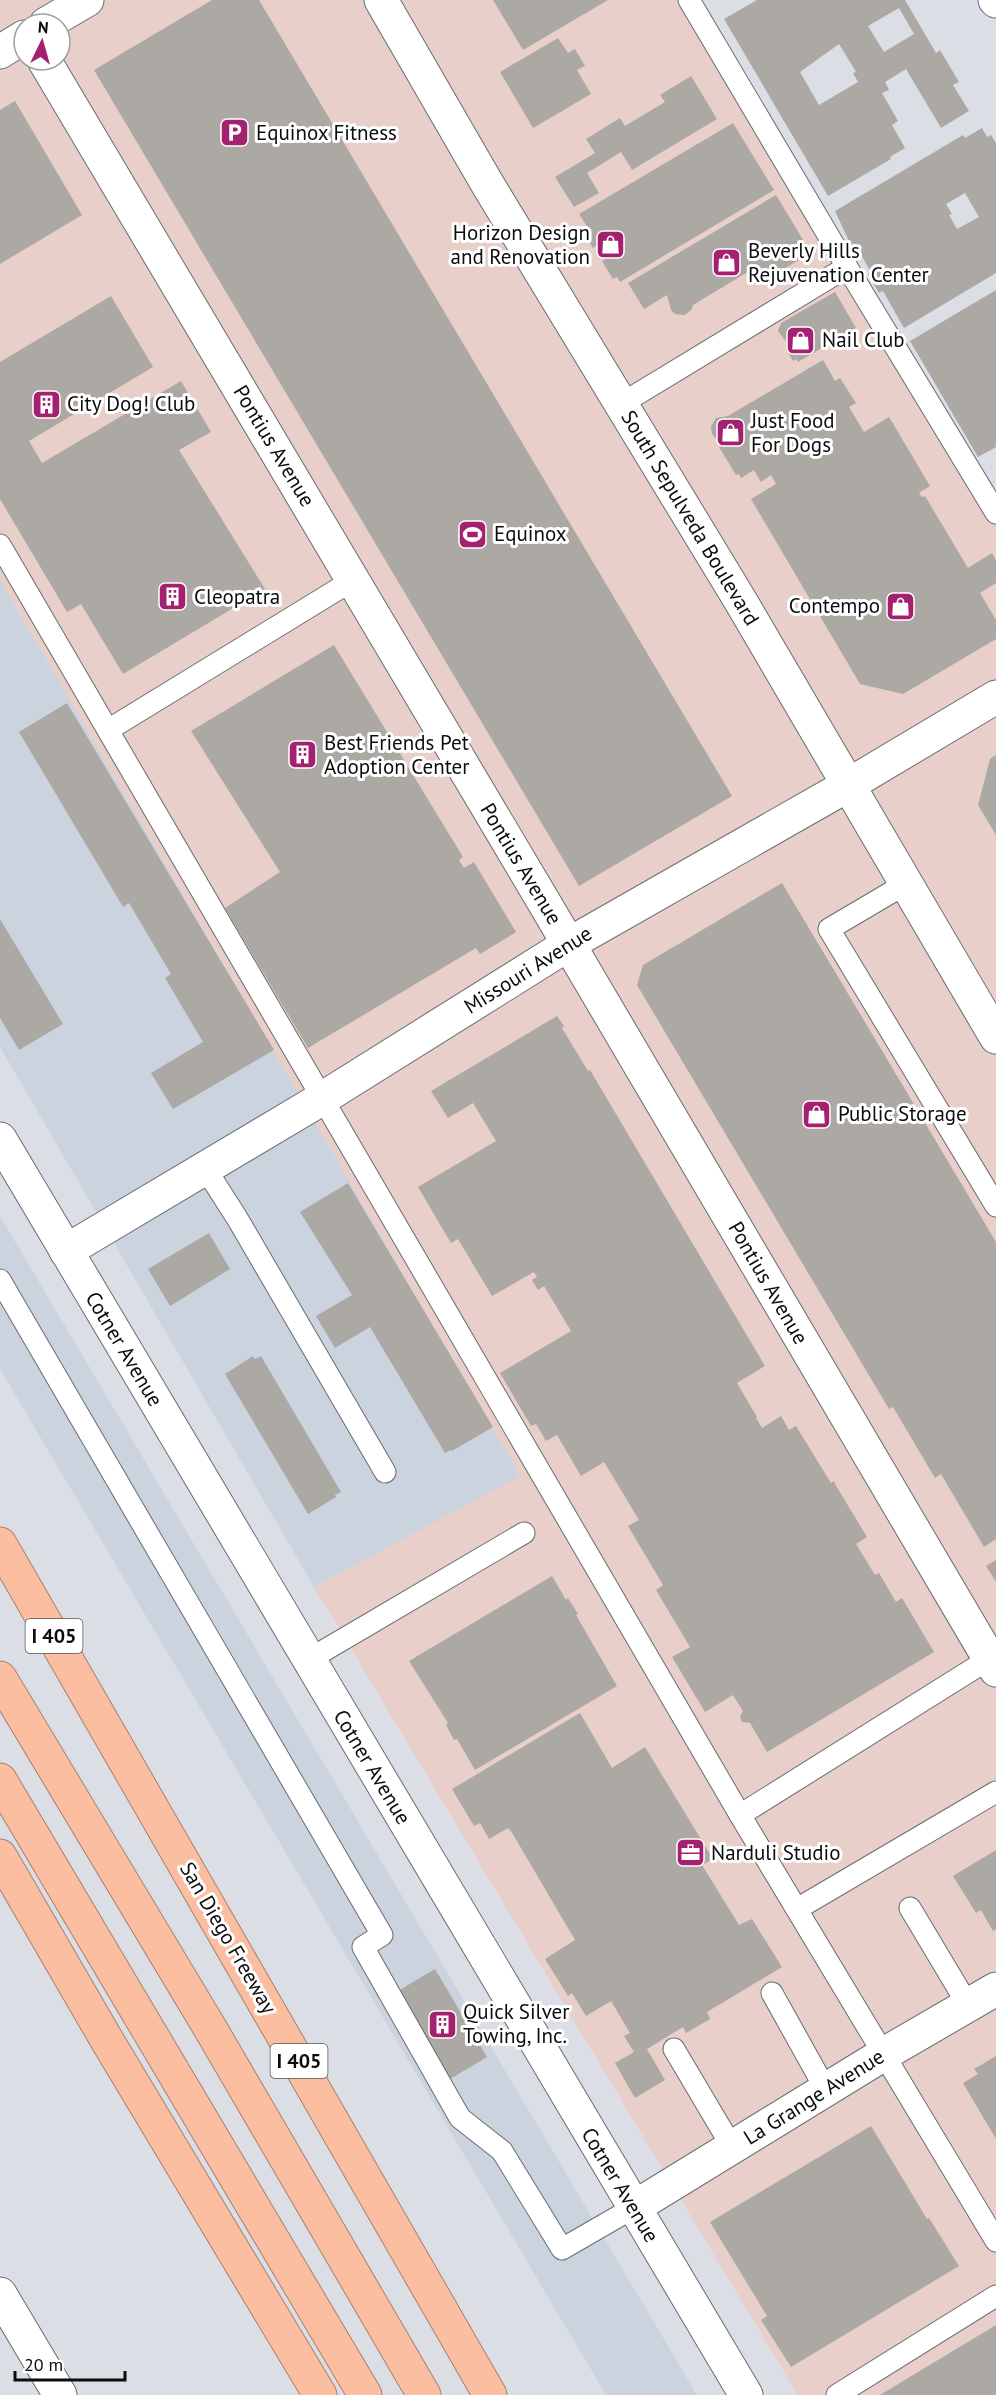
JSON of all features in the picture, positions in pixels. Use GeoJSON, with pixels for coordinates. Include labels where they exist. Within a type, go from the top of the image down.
{"type":"FeatureCollection","features":[{"type":"Feature","properties":{"kind":"highway","name":"San Diego Freeway"},"geometry":{"type":"LineString","coordinates":[[0,1544],[108,1727],[490,2395]]}},
{"type":"Feature","properties":{"kind":"highway"},"geometry":{"type":"LineString","coordinates":[[0,1678],[210,2028],[424,2395]]}},
{"type":"Feature","properties":{"kind":"highway"},"geometry":{"type":"LineString","coordinates":[[0,1780],[365,2395]]}},
{"type":"Feature","properties":{"kind":"highway"},"geometry":{"type":"LineString","coordinates":[[0,1856],[108,2042],[320,2395]]}},
{"type":"Feature","properties":{"kind":"street"},"geometry":{"type":"LineString","coordinates":[[66,12],[87,0]]}},
{"type":"Feature","properties":{"kind":"street","name":"South Sepulveda Boulevard"},"geometry":{"type":"LineString","coordinates":[[381,0],[488,185],[849,784],[996,1037]]}},
{"type":"Feature","properties":{"kind":"street","name":"Pontius Avenue"},"geometry":{"type":"LineString","coordinates":[[51,72],[993,1664]]}},
{"type":"Feature","properties":{"kind":"street","name":"Missouri Avenue"},"geometry":{"type":"LineString","coordinates":[[66,1251],[323,1098],[568,944],[849,784],[996,697]]}},
{"type":"Feature","properties":{"kind":"street","name":"Cotner Avenue"},"geometry":{"type":"LineString","coordinates":[[0,1139],[746,2395]]}},
{"type":"Feature","properties":{"kind":"street","name":"La Grange Avenue"},"geometry":{"type":"LineString","coordinates":[[633,2208],[884,2054],[996,1989]]}},
{"type":"Feature","properties":{"kind":"street"},"geometry":{"type":"LineString","coordinates":[[0,2294],[60,2395]]}},
{"type":"Feature","properties":{"kind":"lane"},"geometry":{"type":"LineString","coordinates":[[689,0],[996,513]]}},
{"type":"Feature","properties":{"kind":"lane"},"geometry":{"type":"LineString","coordinates":[[621,404],[847,267]]}},
{"type":"Feature","properties":{"kind":"lane"},"geometry":{"type":"LineString","coordinates":[[0,545],[740,1815],[996,2241]]}},
{"type":"Feature","properties":{"kind":"lane"},"geometry":{"type":"LineString","coordinates":[[108,730],[353,580]]}},
{"type":"Feature","properties":{"kind":"lane"},"geometry":{"type":"LineString","coordinates":[[907,883],[829,929],[996,1206]]}},
{"type":"Feature","properties":{"kind":"lane"},"geometry":{"type":"LineString","coordinates":[[205,1168],[243,1228],[385,1472]]}},
{"type":"Feature","properties":{"kind":"lane"},"geometry":{"type":"LineString","coordinates":[[0,1280],[382,1935],[363,1947],[460,2118],[502,2151],[562,2249],[633,2208]]}},
{"type":"Feature","properties":{"kind":"lane"},"geometry":{"type":"LineString","coordinates":[[308,1660],[524,1533]]}},
{"type":"Feature","properties":{"kind":"lane"},"geometry":{"type":"LineString","coordinates":[[740,1815],[993,1664]]}},
{"type":"Feature","properties":{"kind":"lane"},"geometry":{"type":"LineString","coordinates":[[797,1909],[996,1792]]}},
{"type":"Feature","properties":{"kind":"lane"},"geometry":{"type":"LineString","coordinates":[[910,1908],[968,2005]]}},
{"type":"Feature","properties":{"kind":"lane"},"geometry":{"type":"LineString","coordinates":[[772,1993],[826,2090]]}},
{"type":"Feature","properties":{"kind":"lane"},"geometry":{"type":"LineString","coordinates":[[674,2049],[732,2147]]}},
{"type":"Feature","properties":{"kind":"lane"},"geometry":{"type":"LineString","coordinates":[[837,2395],[996,2296]]}},
{"type":"Feature","properties":{"kind":"shaded area"},"geometry":{"type":"Polygon","coordinates":[[[0,0],[688,0],[996,522],[996,2395],[798,2395],[314,1587],[519,1475],[0,580],[0,0]]]}},
{"type":"Feature","properties":{"kind":"shaded area"},"geometry":{"type":"Polygon","coordinates":[[[0,580],[520,1476],[314,1587],[0,1047],[0,580]]]}},
{"type":"Feature","properties":{"kind":"shaded area"},"geometry":{"type":"Polygon","coordinates":[[[0,1216],[697,2395],[606,2395],[0,1369],[0,1216]]]}},
{"type":"Feature","properties":{"kind":"building","name":"Equinox"},"geometry":{"type":"Polygon","coordinates":[[[212,0],[259,0],[732,796],[579,886],[94,70],[212,0]]]}},
{"type":"Feature","properties":{"kind":"building"},"geometry":{"type":"Polygon","coordinates":[[[493,0],[608,0],[523,50],[493,0]]]}},
{"type":"Feature","properties":{"kind":"building"},"geometry":{"type":"Polygon","coordinates":[[[757,0],[905,0],[936,53],[940,50],[959,82],[953,85],[969,111],[941,128],[906,69],[885,82],[889,90],[882,93],[898,121],[892,125],[905,148],[890,157],[891,159],[828,196],[724,19],[757,0]],[[899,8],[868,26],[884,52],[914,34],[899,8]],[[839,44],[800,72],[819,105],[858,82],[853,73],[856,72],[839,44]]]}},
{"type":"Feature","properties":{"kind":"building"},"geometry":{"type":"Polygon","coordinates":[[[558,38],[568,53],[575,49],[585,66],[577,70],[591,94],[533,128],[500,72],[558,38]]]}},
{"type":"Feature","properties":{"kind":"building"},"geometry":{"type":"Polygon","coordinates":[[[691,76],[717,119],[632,170],[621,152],[587,173],[599,193],[574,207],[555,177],[595,153],[586,139],[620,118],[625,126],[665,102],[660,95],[691,76]]]}},
{"type":"Feature","properties":{"kind":"building"},"geometry":{"type":"Polygon","coordinates":[[[15,101],[82,215],[0,264],[0,110],[15,101]]]}},
{"type":"Feature","properties":{"kind":"building"},"geometry":{"type":"Polygon","coordinates":[[[733,123],[774,190],[620,282],[617,277],[613,279],[602,261],[605,259],[597,245],[593,248],[583,231],[588,228],[579,214],[733,123]]]}},
{"type":"Feature","properties":{"kind":"building"},"geometry":{"type":"Polygon","coordinates":[[[982,128],[987,137],[991,135],[996,143],[996,273],[904,328],[883,291],[879,293],[868,274],[871,272],[857,248],[853,250],[835,211],[963,135],[965,138],[982,128]],[[965,193],[946,204],[957,229],[979,217],[965,193]]]}},
{"type":"Feature","properties":{"kind":"building","name":"Beverly Hills Rejuvenation Center"},"geometry":{"type":"Polygon","coordinates":[[[776,195],[811,253],[775,274],[772,281],[768,283],[759,283],[750,273],[746,273],[693,305],[685,315],[675,314],[671,310],[667,295],[644,309],[628,283],[776,195]]]}},
{"type":"Feature","properties":{"kind":"building"},"geometry":{"type":"Polygon","coordinates":[[[996,290],[996,447],[978,457],[910,341],[996,290]]]}},
{"type":"Feature","properties":{"kind":"building"},"geometry":{"type":"Polygon","coordinates":[[[835,292],[856,328],[798,362],[796,359],[793,361],[786,349],[789,347],[787,343],[778,331],[781,323],[835,292]]]}},
{"type":"Feature","properties":{"kind":"building"},"geometry":{"type":"Polygon","coordinates":[[[111,296],[153,367],[29,441],[42,463],[181,381],[211,432],[179,450],[265,589],[123,674],[81,604],[67,612],[0,499],[0,362],[111,296]]]}},
{"type":"Feature","properties":{"kind":"building"},"geometry":{"type":"Polygon","coordinates":[[[823,360],[835,381],[840,378],[856,403],[849,407],[864,432],[889,417],[930,486],[919,493],[922,497],[925,496],[968,568],[992,553],[996,560],[996,583],[980,593],[996,620],[996,639],[903,694],[860,684],[751,499],[776,484],[771,475],[761,482],[754,470],[741,478],[739,474],[736,475],[719,447],[722,446],[712,434],[711,426],[716,418],[728,416],[823,360]]]}},
{"type":"Feature","properties":{"kind":"building"},"geometry":{"type":"Polygon","coordinates":[[[334,645],[463,857],[459,860],[464,868],[474,862],[516,932],[480,954],[476,948],[308,1048],[225,908],[280,872],[191,731],[334,645]]]}},
{"type":"Feature","properties":{"kind":"building"},"geometry":{"type":"Polygon","coordinates":[[[67,703],[274,1050],[173,1109],[151,1073],[203,1042],[165,978],[171,974],[129,903],[123,907],[19,732],[67,703]]]}},
{"type":"Feature","properties":{"kind":"building"},"geometry":{"type":"Polygon","coordinates":[[[996,755],[996,835],[978,805],[990,759],[996,755]]]}},
{"type":"Feature","properties":{"kind":"building","name":"Public Storage"},"geometry":{"type":"Polygon","coordinates":[[[782,883],[996,1242],[996,1539],[984,1547],[941,1474],[935,1478],[893,1407],[889,1409],[637,985],[643,965],[782,883]]]}},
{"type":"Feature","properties":{"kind":"building"},"geometry":{"type":"Polygon","coordinates":[[[0,919],[63,1024],[19,1050],[0,1018],[0,919]]]}},
{"type":"Feature","properties":{"kind":"building"},"geometry":{"type":"Polygon","coordinates":[[[557,1016],[564,1026],[562,1028],[588,1071],[590,1070],[765,1366],[737,1383],[756,1418],[762,1428],[781,1416],[789,1430],[796,1426],[831,1483],[834,1481],[867,1537],[856,1544],[875,1575],[879,1573],[896,1602],[902,1598],[934,1652],[767,1752],[750,1723],[742,1722],[740,1716],[743,1711],[733,1695],[705,1712],[672,1657],[690,1647],[656,1590],[663,1585],[628,1526],[639,1520],[604,1462],[581,1476],[557,1435],[546,1441],[536,1424],[531,1426],[500,1373],[571,1331],[544,1286],[538,1290],[532,1280],[537,1277],[534,1272],[492,1296],[458,1239],[451,1243],[418,1187],[496,1141],[473,1103],[448,1118],[431,1091],[557,1016]]]}},
{"type":"Feature","properties":{"kind":"building"},"geometry":{"type":"Polygon","coordinates":[[[348,1183],[493,1427],[452,1451],[445,1453],[370,1327],[335,1348],[316,1316],[352,1295],[300,1212],[348,1183]]]}},
{"type":"Feature","properties":{"kind":"building"},"geometry":{"type":"Polygon","coordinates":[[[209,1233],[230,1269],[170,1306],[148,1269],[209,1233]]]}},
{"type":"Feature","properties":{"kind":"building"},"geometry":{"type":"Polygon","coordinates":[[[253,1356],[255,1359],[261,1356],[341,1492],[308,1514],[225,1374],[253,1356]]]}},
{"type":"Feature","properties":{"kind":"building"},"geometry":{"type":"Polygon","coordinates":[[[996,1560],[996,1582],[986,1566],[996,1560]]]}},
{"type":"Feature","properties":{"kind":"building"},"geometry":{"type":"Polygon","coordinates":[[[552,1576],[566,1600],[568,1598],[578,1614],[576,1615],[617,1686],[475,1770],[457,1739],[454,1740],[446,1725],[448,1723],[409,1661],[552,1576]]]}},
{"type":"Feature","properties":{"kind":"building"},"geometry":{"type":"Polygon","coordinates":[[[580,1713],[612,1768],[645,1747],[713,1859],[702,1865],[739,1925],[752,1919],[782,1967],[707,2012],[710,2019],[686,2033],[683,2027],[647,2049],[665,2080],[635,2098],[615,2063],[634,2052],[624,2036],[630,2033],[611,2001],[586,2016],[572,1993],[568,1996],[545,1959],[575,1940],[511,1831],[508,1828],[489,1839],[480,1823],[474,1826],[452,1789],[580,1713]]]}},
{"type":"Feature","properties":{"kind":"building"},"geometry":{"type":"Polygon","coordinates":[[[996,1850],[996,1929],[993,1931],[981,1910],[976,1913],[953,1876],[996,1850]]]}},
{"type":"Feature","properties":{"kind":"building","name":"Quick Silver Towing, Inc."},"geometry":{"type":"Polygon","coordinates":[[[435,1969],[487,2057],[450,2079],[398,1991],[435,1969]]]}},
{"type":"Feature","properties":{"kind":"building"},"geometry":{"type":"Polygon","coordinates":[[[996,2056],[996,2139],[963,2083],[978,2074],[974,2069],[996,2056]]]}},
{"type":"Feature","properties":{"kind":"building"},"geometry":{"type":"Polygon","coordinates":[[[871,2126],[927,2219],[929,2218],[959,2266],[791,2367],[761,2320],[767,2316],[710,2222],[871,2126]]]}},
{"type":"Feature","properties":{"kind":"building"},"geometry":{"type":"Polygon","coordinates":[[[996,2325],[996,2395],[880,2395],[996,2325]]]}},
{"type":"Feature","properties":{"kind":"place","name":"Equinox Fitness"},"geometry":{"type":"Point","coordinates":[235,133]}},
{"type":"Feature","properties":{"kind":"place","name":"Horizon Design and Renovation"},"geometry":{"type":"Point","coordinates":[611,245]}},
{"type":"Feature","properties":{"kind":"place","name":"Beverly Hills Rejuvenation Center"},"geometry":{"type":"Point","coordinates":[727,263]}},
{"type":"Feature","properties":{"kind":"place","name":"Nail Club"},"geometry":{"type":"Point","coordinates":[801,340]}},
{"type":"Feature","properties":{"kind":"place","name":"City Dog! Club"},"geometry":{"type":"Point","coordinates":[46,404]}},
{"type":"Feature","properties":{"kind":"place","name":"Just Food For Dogs"},"geometry":{"type":"Point","coordinates":[730,433]}},
{"type":"Feature","properties":{"kind":"place","name":"Equinox"},"geometry":{"type":"Point","coordinates":[473,534]}},
{"type":"Feature","properties":{"kind":"place","name":"Cleopatra"},"geometry":{"type":"Point","coordinates":[173,597]}},
{"type":"Feature","properties":{"kind":"place","name":"Contempo"},"geometry":{"type":"Point","coordinates":[901,606]}},
{"type":"Feature","properties":{"kind":"place","name":"Best Friends Pet Adoption Center"},"geometry":{"type":"Point","coordinates":[303,755]}},
{"type":"Feature","properties":{"kind":"place","name":"Public Storage"},"geometry":{"type":"Point","coordinates":[817,1114]}},
{"type":"Feature","properties":{"kind":"place","name":"Narduli Studio"},"geometry":{"type":"Point","coordinates":[690,1853]}},
{"type":"Feature","properties":{"kind":"place","name":"Quick Silver Towing, Inc."},"geometry":{"type":"Point","coordinates":[442,2024]}}]}
